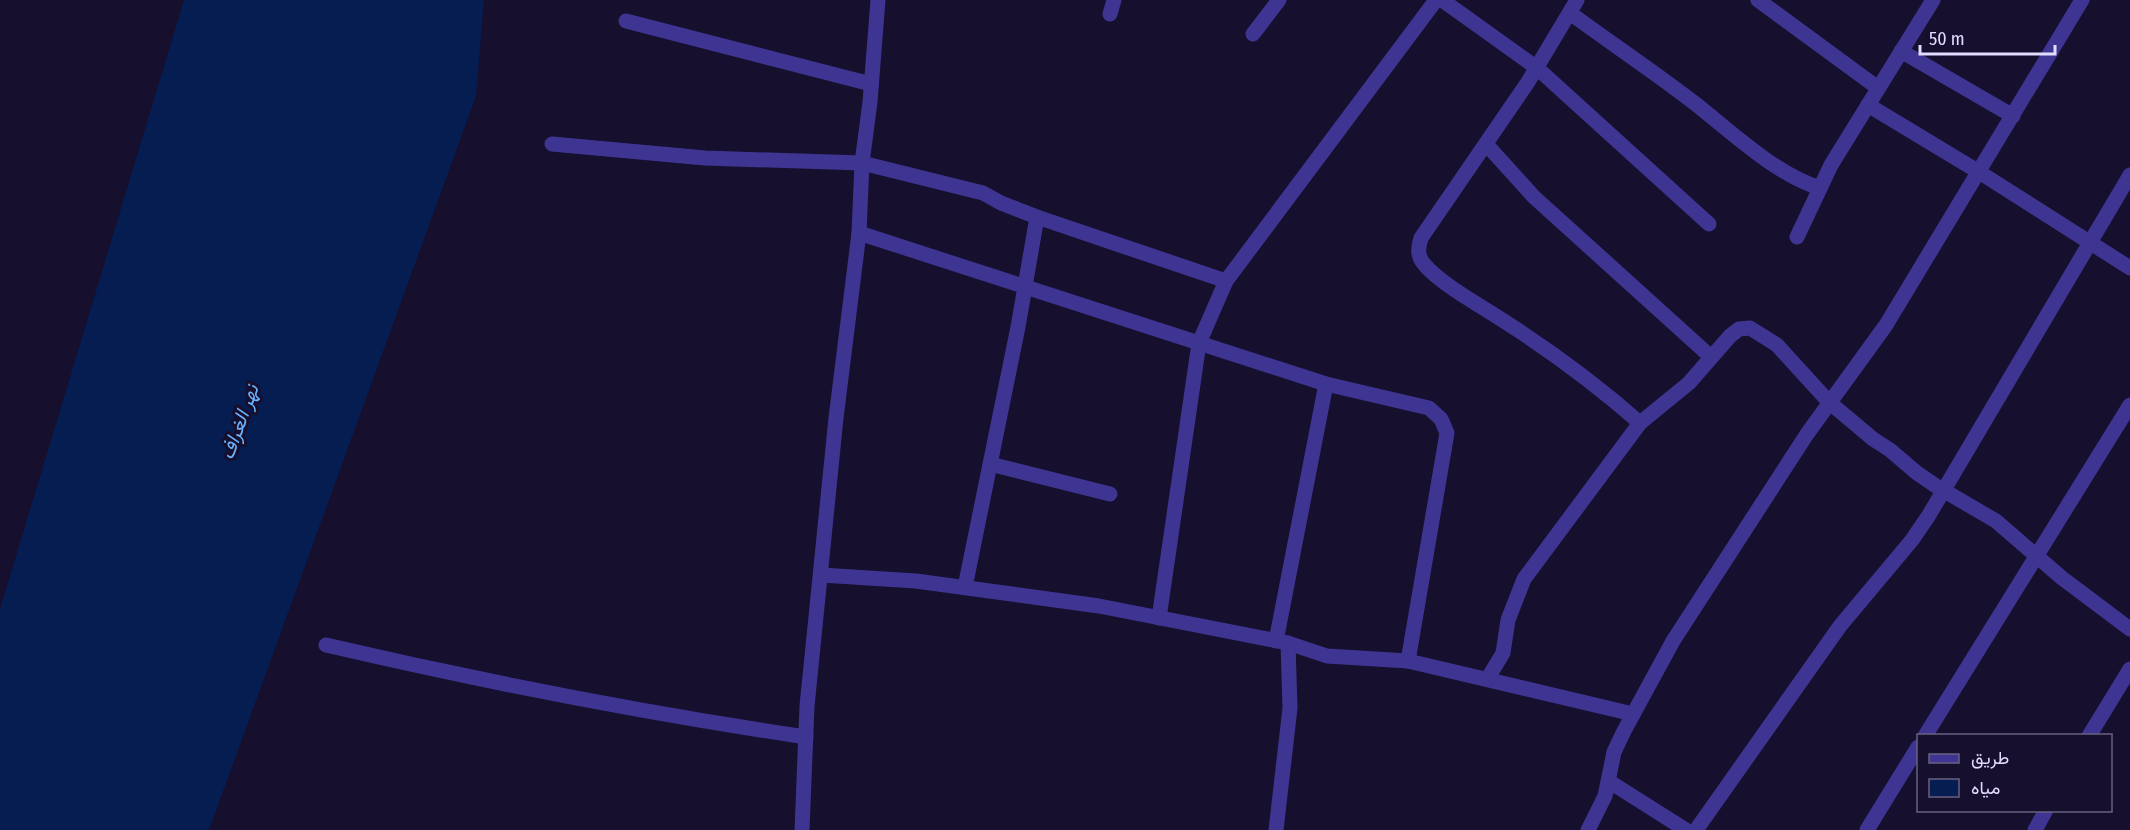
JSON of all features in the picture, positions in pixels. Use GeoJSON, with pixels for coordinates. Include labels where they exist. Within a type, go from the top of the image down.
{"type":"FeatureCollection","features":[{"type":"Feature","properties":{"kind":"street"},"geometry":{"type":"LineString","coordinates":[[802,830],[807,706],[836,418],[859,233],[862,163],[878,0]]}},
{"type":"Feature","properties":{"kind":"street"},"geometry":{"type":"LineString","coordinates":[[1253,34],[1279,0]]}},
{"type":"Feature","properties":{"kind":"street"},"geometry":{"type":"LineString","coordinates":[[1159,618],[1199,343],[1226,281],[1436,0]]}},
{"type":"Feature","properties":{"kind":"street"},"geometry":{"type":"LineString","coordinates":[[1442,0],[1537,68],[1709,224]]}},
{"type":"Feature","properties":{"kind":"street"},"geometry":{"type":"LineString","coordinates":[[1758,0],[1878,87]]}},
{"type":"Feature","properties":{"kind":"street"},"geometry":{"type":"LineString","coordinates":[[1797,237],[1831,165],[1933,0]]}},
{"type":"Feature","properties":{"kind":"street"},"geometry":{"type":"LineString","coordinates":[[1588,830],[1610,782],[1614,752],[1673,641],[1829,402],[1886,324],[2082,0]]}},
{"type":"Feature","properties":{"kind":"street"},"geometry":{"type":"LineString","coordinates":[[1640,423],[1570,364],[1450,285],[1426,266],[1421,260],[1418,246],[1421,238],[1537,68],[1573,6],[1756,151],[1807,184],[1820,188]]}},
{"type":"Feature","properties":{"kind":"street"},"geometry":{"type":"LineString","coordinates":[[626,21],[871,84]]}},
{"type":"Feature","properties":{"kind":"street"},"geometry":{"type":"LineString","coordinates":[[1901,51],[2013,116]]}},
{"type":"Feature","properties":{"kind":"street"},"geometry":{"type":"LineString","coordinates":[[1868,105],[2130,268]]}},
{"type":"Feature","properties":{"kind":"street"},"geometry":{"type":"LineString","coordinates":[[552,144],[705,158],[862,163],[983,193],[1001,204],[1226,281]]}},
{"type":"Feature","properties":{"kind":"street"},"geometry":{"type":"LineString","coordinates":[[1486,144],[1534,197],[1711,357]]}},
{"type":"Feature","properties":{"kind":"street"},"geometry":{"type":"LineString","coordinates":[[1696,830],[1834,634],[1858,602],[1912,540],[2130,175]]}},
{"type":"Feature","properties":{"kind":"street"},"geometry":{"type":"LineString","coordinates":[[965,587],[1037,217]]}},
{"type":"Feature","properties":{"kind":"street"},"geometry":{"type":"LineString","coordinates":[[859,233],[1326,384],[1429,408],[1441,419],[1447,433],[1408,661]]}},
{"type":"Feature","properties":{"kind":"street"},"geometry":{"type":"LineString","coordinates":[[1488,678],[1503,653],[1508,620],[1524,579],[1640,423],[1689,383],[1739,329],[1750,328],[1777,345],[1829,402],[1917,473],[1943,491],[1996,521],[2062,578],[2130,629]]}},
{"type":"Feature","properties":{"kind":"street"},"geometry":{"type":"LineString","coordinates":[[1276,830],[1290,708],[1282,642],[1326,384]]}},
{"type":"Feature","properties":{"kind":"street"},"geometry":{"type":"LineString","coordinates":[[1926,734],[2130,405]]}},
{"type":"Feature","properties":{"kind":"street"},"geometry":{"type":"LineString","coordinates":[[990,464],[1110,494]]}},
{"type":"Feature","properties":{"kind":"street"},"geometry":{"type":"LineString","coordinates":[[821,575],[889,578],[1099,606],[1282,642],[1327,656],[1408,661],[1633,714]]}},
{"type":"Feature","properties":{"kind":"street"},"geometry":{"type":"LineString","coordinates":[[326,645],[654,714],[806,737]]}},
{"type":"Feature","properties":{"kind":"street"},"geometry":{"type":"LineString","coordinates":[[2090,734],[2130,669]]}},
{"type":"Feature","properties":{"kind":"street"},"geometry":{"type":"LineString","coordinates":[[1867,830],[1917,749]]}},
{"type":"Feature","properties":{"kind":"street"},"geometry":{"type":"LineString","coordinates":[[1610,782],[1686,830]]}},
{"type":"Feature","properties":{"kind":"street"},"geometry":{"type":"LineString","coordinates":[[2035,830],[2045,812]]}},
{"type":"Feature","properties":{"kind":"water","name":"نهر الغراف"},"geometry":{"type":"Polygon","coordinates":[[[184,0],[484,0],[476,96],[209,830],[0,830],[0,609],[184,0]]]}}]}
